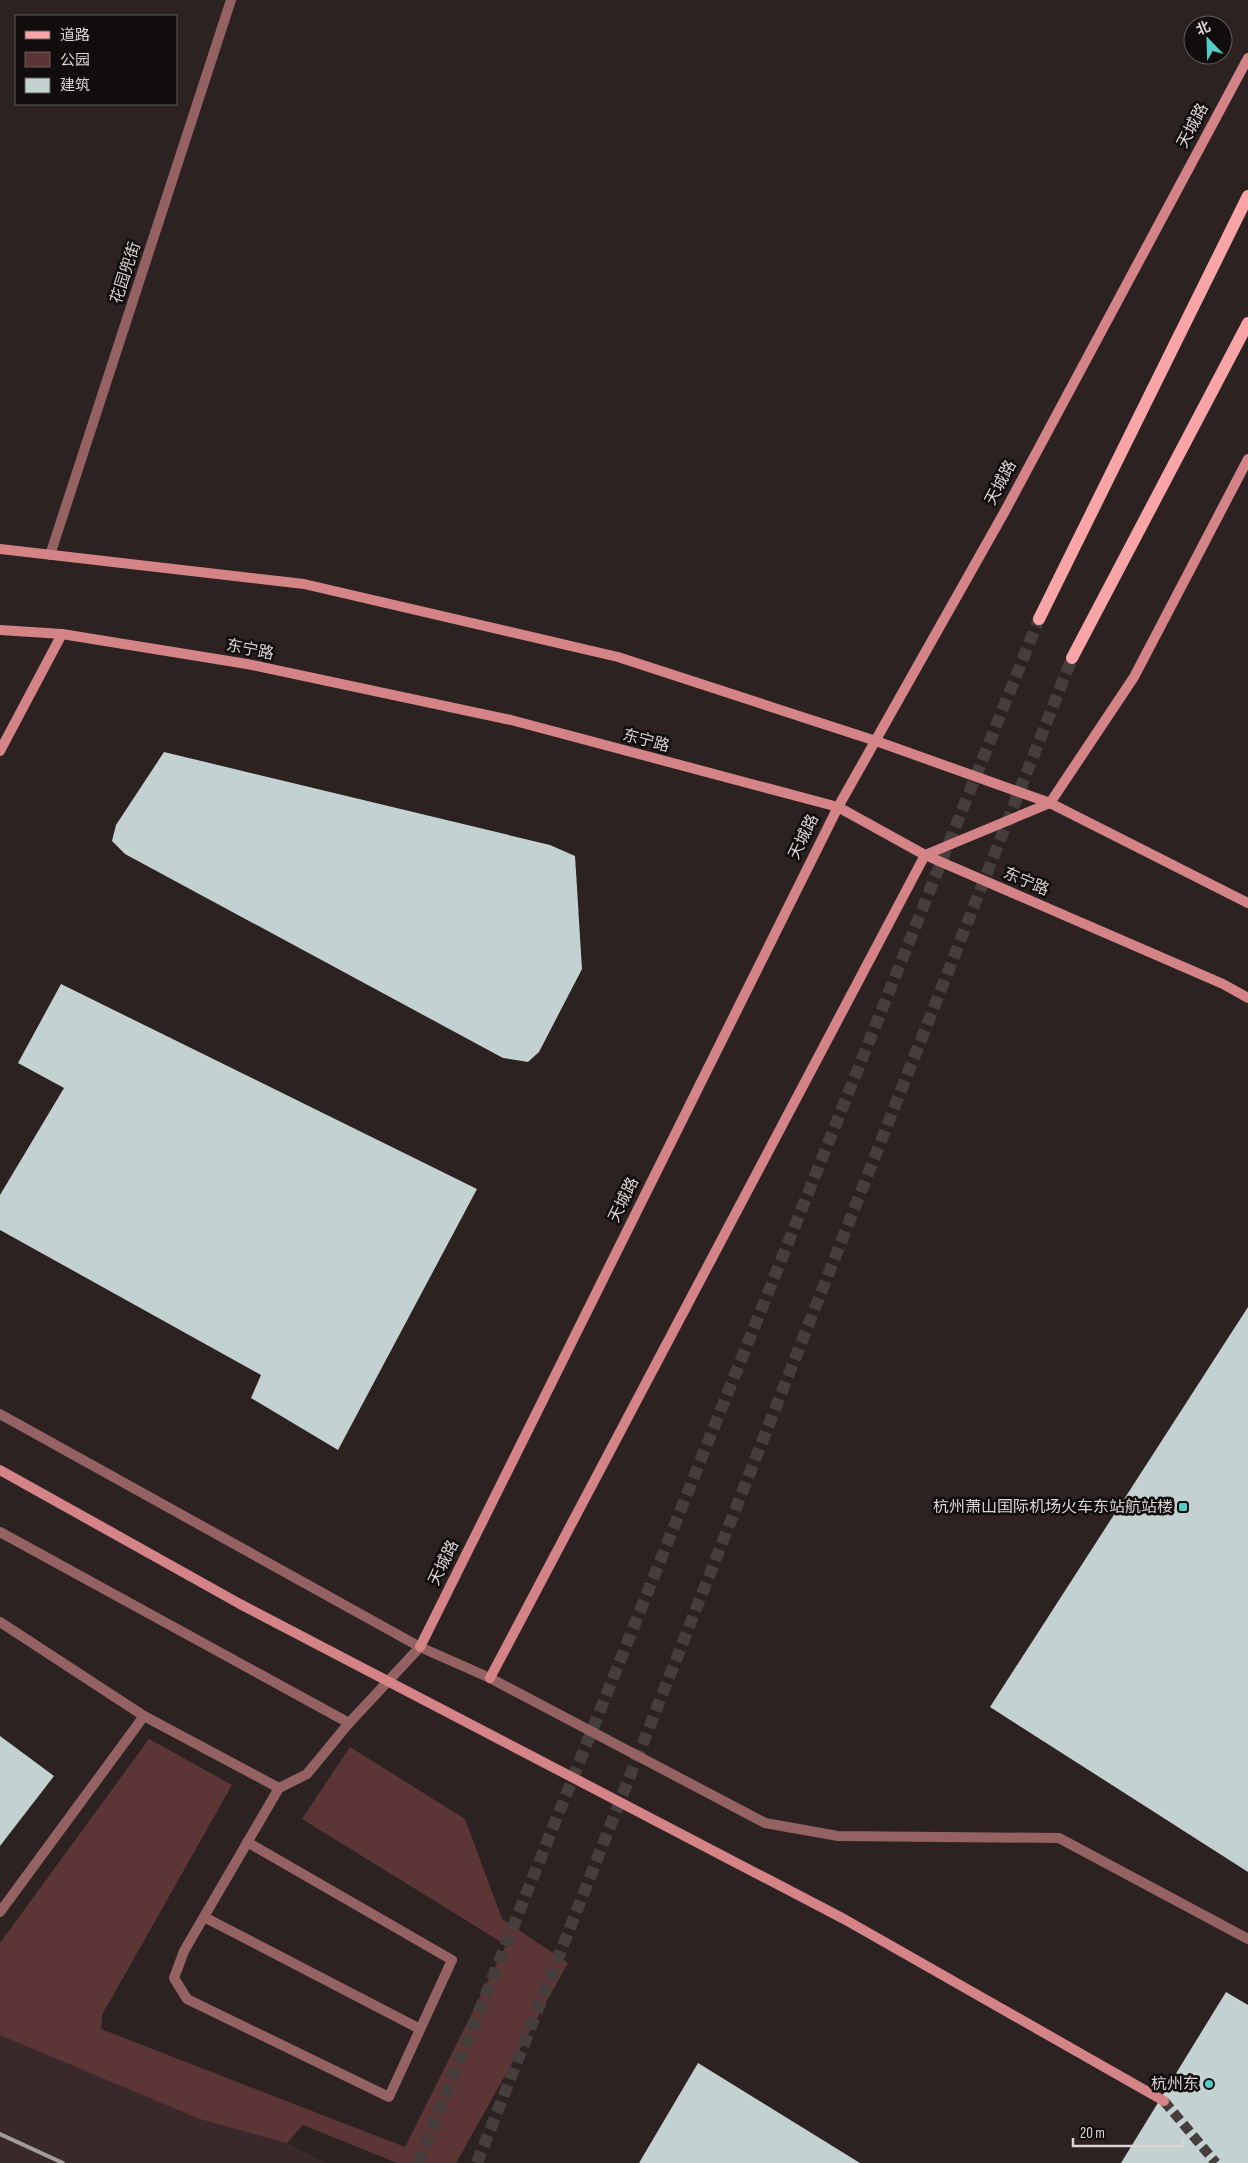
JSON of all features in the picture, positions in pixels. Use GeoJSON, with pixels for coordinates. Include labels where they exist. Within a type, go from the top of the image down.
{"type":"FeatureCollection","features":[{"type":"Feature","properties":{"kind":"main road","name":"天城路"},"geometry":{"type":"LineString","coordinates":[[420,1647],[838,807],[1005,511],[1248,58]]}},
{"type":"Feature","properties":{"kind":"main road"},"geometry":{"type":"LineString","coordinates":[[1039,620],[1248,196]]}},
{"type":"Feature","properties":{"kind":"main road"},"geometry":{"type":"LineString","coordinates":[[1072,658],[1248,323]]}},
{"type":"Feature","properties":{"kind":"main road"},"geometry":{"type":"LineString","coordinates":[[490,1678],[925,855],[1050,803],[1134,677],[1248,459]]}},
{"type":"Feature","properties":{"kind":"main road"},"geometry":{"type":"LineString","coordinates":[[0,549],[304,584],[618,658],[876,741],[1050,803],[1248,903]]}},
{"type":"Feature","properties":{"kind":"main road","name":"东宁路"},"geometry":{"type":"LineString","coordinates":[[0,630],[62,634],[247,664],[511,720],[838,807],[925,855],[1214,980],[1248,998]]}},
{"type":"Feature","properties":{"kind":"main road"},"geometry":{"type":"LineString","coordinates":[[0,751],[62,634]]}},
{"type":"Feature","properties":{"kind":"main road"},"geometry":{"type":"LineString","coordinates":[[0,1470],[240,1604],[844,1918],[1164,2101]]}},
{"type":"Feature","properties":{"kind":"street","name":"花园兜街"},"geometry":{"type":"LineString","coordinates":[[50,555],[232,0]]}},
{"type":"Feature","properties":{"kind":"street"},"geometry":{"type":"LineString","coordinates":[[0,1414],[420,1647],[490,1678],[765,1822],[838,1836],[1059,1838],[1248,1939]]}},
{"type":"Feature","properties":{"kind":"street"},"geometry":{"type":"LineString","coordinates":[[0,1532],[349,1723]]}},
{"type":"Feature","properties":{"kind":"street"},"geometry":{"type":"LineString","coordinates":[[0,1622],[144,1716],[279,1788]]}},
{"type":"Feature","properties":{"kind":"street"},"geometry":{"type":"LineString","coordinates":[[248,1842],[452,1960],[389,2098],[187,1999],[174,1978],[184,1951],[279,1788],[307,1774],[349,1723],[420,1647]]}},
{"type":"Feature","properties":{"kind":"street"},"geometry":{"type":"LineString","coordinates":[[0,1912],[144,1716]]}},
{"type":"Feature","properties":{"kind":"street"},"geometry":{"type":"LineString","coordinates":[[204,1917],[420,2029]]}},
{"type":"Feature","properties":{"kind":"shaded area"},"geometry":{"type":"Polygon","coordinates":[[[0,1983],[287,2143],[326,2163],[0,2163],[0,1983]]]}},
{"type":"Feature","properties":{"kind":"green space"},"geometry":{"type":"Polygon","coordinates":[[[149,1739],[232,1785],[102,2015],[101,2029],[405,2147],[506,1945],[302,1819],[350,1747],[465,1819],[502,1919],[568,1963],[456,2163],[397,2163],[303,2125],[287,2143],[200,2119],[0,2035],[0,1943],[149,1739]]]}},
{"type":"Feature","properties":{"kind":"building"},"geometry":{"type":"Polygon","coordinates":[[[164,752],[550,845],[575,856],[582,969],[539,1052],[528,1062],[503,1058],[125,854],[112,841],[116,825],[164,752]]]}},
{"type":"Feature","properties":{"kind":"building"},"geometry":{"type":"Polygon","coordinates":[[[61,984],[477,1189],[338,1450],[251,1398],[261,1375],[0,1230],[0,1195],[64,1088],[18,1063],[61,984]]]}},
{"type":"Feature","properties":{"kind":"building","name":"杭州萧山国际机场火车东站航站楼"},"geometry":{"type":"Polygon","coordinates":[[[1248,1307],[1248,1872],[990,1707],[1248,1307]]]}},
{"type":"Feature","properties":{"kind":"building"},"geometry":{"type":"Polygon","coordinates":[[[0,1736],[54,1776],[0,1846],[0,1736]]]}},
{"type":"Feature","properties":{"kind":"building","name":"杭州东"},"geometry":{"type":"Polygon","coordinates":[[[1226,1992],[1248,2005],[1248,2163],[1121,2163],[1226,1992]]]}},
{"type":"Feature","properties":{"kind":"building"},"geometry":{"type":"Polygon","coordinates":[[[698,2063],[860,2163],[639,2163],[698,2063]]]}},
{"type":"Feature","properties":{"kind":"tunnel"},"geometry":{"type":"LineString","coordinates":[[418,2163],[1039,619]]}},
{"type":"Feature","properties":{"kind":"tunnel"},"geometry":{"type":"LineString","coordinates":[[477,2163],[1072,658]]}},
{"type":"Feature","properties":{"kind":"tunnel"},"geometry":{"type":"LineString","coordinates":[[1164,2101],[1216,2163]]}},
{"type":"Feature","properties":{"kind":"railway"},"geometry":{"type":"LineString","coordinates":[[0,2134],[63,2163]]}},
{"type":"Feature","properties":{"kind":"place","name":"杭州萧山国际机场火车东站航站楼"},"geometry":{"type":"Point","coordinates":[1183,1507]}},
{"type":"Feature","properties":{"kind":"place","name":"杭州东"},"geometry":{"type":"Point","coordinates":[1209,2084]}}]}
